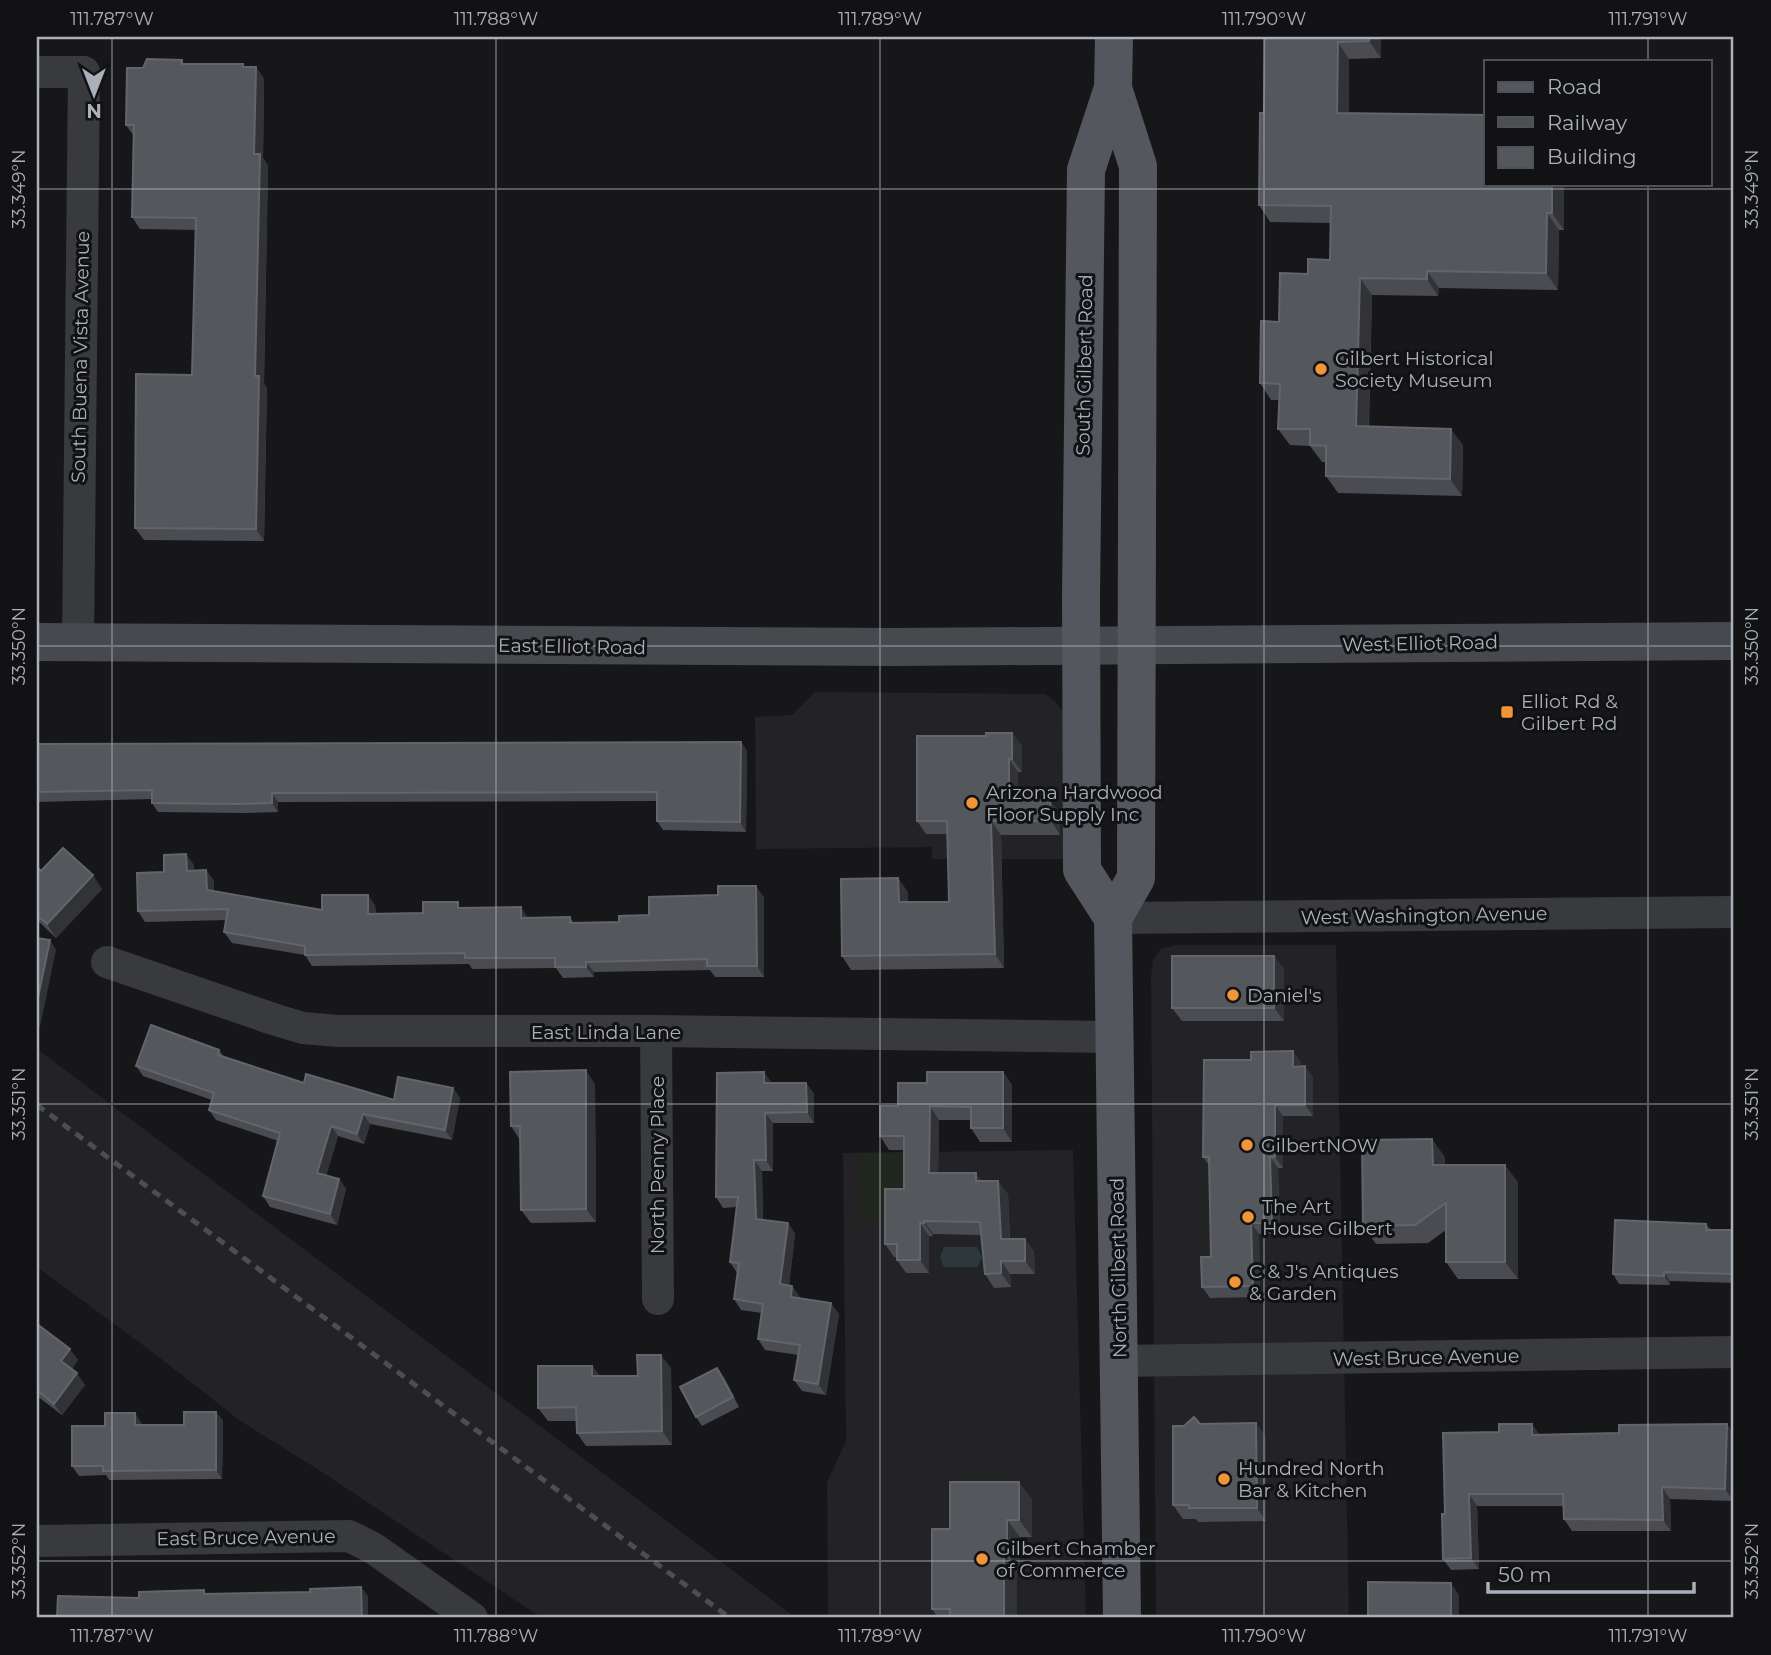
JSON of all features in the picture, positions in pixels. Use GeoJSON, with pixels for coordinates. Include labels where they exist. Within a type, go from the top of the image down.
{"type":"FeatureCollection","features":[{"type":"Feature","properties":{"kind":"main road","name":"South Gilbert Road"},"geometry":{"type":"LineString","coordinates":[[1108,646],[1086,170],[1113,88],[1114,37]]}},
{"type":"Feature","properties":{"kind":"main road","name":"South Gilbert Road"},"geometry":{"type":"LineString","coordinates":[[1108,646],[1138,166],[1113,88]]}},
{"type":"Feature","properties":{"kind":"main road","name":"West Elliot Road"},"geometry":{"type":"LineString","coordinates":[[1108,646],[1734,640]]}},
{"type":"Feature","properties":{"kind":"main road","name":"East Elliot Road"},"geometry":{"type":"LineString","coordinates":[[37,642],[736,647],[1108,646]]}},
{"type":"Feature","properties":{"kind":"main road"},"geometry":{"type":"LineString","coordinates":[[1108,646],[1136,878],[1113,918],[1082,870],[1108,646]]}},
{"type":"Feature","properties":{"kind":"main road","name":"North Gilbert Road"},"geometry":{"type":"LineString","coordinates":[[1113,918],[1122,1618]]}},
{"type":"Feature","properties":{"kind":"street","name":"South Buena Vista Avenue"},"geometry":{"type":"LineString","coordinates":[[37,72],[84,72],[78,642]]}},
{"type":"Feature","properties":{"kind":"street","name":"West Washington Avenue"},"geometry":{"type":"LineString","coordinates":[[1113,918],[1734,912]]}},
{"type":"Feature","properties":{"kind":"street","name":"East Linda Lane"},"geometry":{"type":"LineString","coordinates":[[107,962],[303,1028],[338,1031],[656,1031],[1115,1037]]}},
{"type":"Feature","properties":{"kind":"street","name":"North Penny Place"},"geometry":{"type":"LineString","coordinates":[[656,1031],[658,1299]]}},
{"type":"Feature","properties":{"kind":"street","name":"West Bruce Avenue"},"geometry":{"type":"LineString","coordinates":[[1119,1361],[1734,1352]]}},
{"type":"Feature","properties":{"kind":"street","name":"East Bruce Avenue"},"geometry":{"type":"LineString","coordinates":[[37,1541],[349,1536],[373,1548],[472,1618]]}},
{"type":"Feature","properties":{"kind":"shaded area"},"geometry":{"type":"Polygon","coordinates":[[[815,692],[1045,694],[1056,702],[1063,712],[1068,859],[932,859],[932,847],[756,849],[755,717],[792,715],[815,692]]]}},
{"type":"Feature","properties":{"kind":"shaded area"},"geometry":{"type":"Polygon","coordinates":[[[1177,945],[1336,945],[1349,1618],[1156,1618],[1151,978],[1153,959],[1161,949],[1177,945]]]}},
{"type":"Feature","properties":{"kind":"shaded area"},"geometry":{"type":"Polygon","coordinates":[[[37,1049],[796,1618],[542,1618],[239,1420],[37,1267],[37,1049]]]}},
{"type":"Feature","properties":{"kind":"shaded area"},"geometry":{"type":"Polygon","coordinates":[[[1073,1150],[1086,1618],[828,1618],[827,1482],[846,1441],[843,1153],[1073,1150]]]}},
{"type":"Feature","properties":{"kind":"shaded area"},"geometry":{"type":"Polygon","coordinates":[[[932,1152],[932,1219],[861,1220],[860,1153],[932,1152]]]}},
{"type":"Feature","properties":{"kind":"shaded area"},"geometry":{"type":"Polygon","coordinates":[[[944,1247],[977,1247],[982,1257],[977,1267],[944,1267],[941,1257],[944,1247]]]}},
{"type":"Feature","properties":{"kind":"building"},"geometry":{"type":"Polygon","coordinates":[[[1265,37],[1369,37],[1369,41],[1338,42],[1337,113],[1484,115],[1484,186],[1552,186],[1552,213],[1547,213],[1546,273],[1427,271],[1427,279],[1360,278],[1356,426],[1451,429],[1450,479],[1326,476],[1326,446],[1310,445],[1310,429],[1278,429],[1280,384],[1260,383],[1261,321],[1279,322],[1280,273],[1308,274],[1308,259],[1330,260],[1331,206],[1259,205],[1260,113],[1264,113],[1265,37]]]}},
{"type":"Feature","properties":{"kind":"building"},"geometry":{"type":"Polygon","coordinates":[[[147,59],[182,60],[182,64],[243,64],[243,67],[256,67],[254,154],[260,154],[255,376],[259,376],[256,529],[135,528],[136,374],[192,375],[196,218],[132,217],[134,125],[126,125],[127,68],[143,68],[147,59]]]}},
{"type":"Feature","properties":{"kind":"building"},"geometry":{"type":"Polygon","coordinates":[[[986,733],[1012,733],[1009,800],[1050,800],[1051,821],[991,821],[995,954],[842,956],[841,879],[898,878],[899,902],[949,902],[947,821],[917,821],[917,736],[986,736],[986,733]]]}},
{"type":"Feature","properties":{"kind":"building"},"geometry":{"type":"Polygon","coordinates":[[[741,742],[740,822],[657,821],[657,792],[272,793],[272,803],[237,804],[152,803],[152,790],[37,792],[37,744],[741,742]]]}},
{"type":"Feature","properties":{"kind":"building"},"geometry":{"type":"Polygon","coordinates":[[[63,848],[93,875],[47,924],[37,915],[37,867],[41,871],[63,848]]]}},
{"type":"Feature","properties":{"kind":"building"},"geometry":{"type":"Polygon","coordinates":[[[186,854],[187,871],[206,870],[207,890],[322,910],[322,895],[368,895],[368,914],[423,913],[423,902],[458,902],[458,908],[521,907],[521,918],[570,917],[570,923],[619,922],[619,916],[649,915],[649,897],[718,895],[718,886],[756,886],[757,966],[707,966],[707,959],[586,962],[586,967],[555,967],[555,958],[465,958],[465,953],[305,955],[305,946],[224,932],[228,909],[138,911],[137,873],[164,872],[164,855],[186,854]]]}},
{"type":"Feature","properties":{"kind":"building"},"geometry":{"type":"Polygon","coordinates":[[[37,938],[50,940],[37,1002],[37,938]]]}},
{"type":"Feature","properties":{"kind":"building","name":"Daniel's"},"geometry":{"type":"Polygon","coordinates":[[[1172,956],[1274,956],[1274,1008],[1172,1008],[1172,956]]]}},
{"type":"Feature","properties":{"kind":"building"},"geometry":{"type":"Polygon","coordinates":[[[151,1025],[219,1050],[218,1055],[304,1083],[306,1074],[394,1100],[398,1077],[453,1088],[445,1130],[363,1114],[357,1134],[331,1126],[317,1173],[339,1179],[330,1214],[263,1196],[280,1133],[209,1110],[214,1093],[136,1066],[151,1025]]]}},
{"type":"Feature","properties":{"kind":"building"},"geometry":{"type":"Polygon","coordinates":[[[1293,1051],[1293,1067],[1305,1066],[1305,1105],[1275,1105],[1275,1157],[1270,1157],[1272,1223],[1251,1223],[1253,1286],[1202,1287],[1201,1257],[1211,1257],[1209,1157],[1203,1157],[1204,1060],[1251,1060],[1251,1052],[1293,1051]]]}},
{"type":"Feature","properties":{"kind":"building"},"geometry":{"type":"Polygon","coordinates":[[[586,1070],[586,1209],[521,1210],[520,1126],[511,1126],[510,1072],[586,1070]]]}},
{"type":"Feature","properties":{"kind":"building"},"geometry":{"type":"Polygon","coordinates":[[[764,1072],[764,1083],[806,1083],[807,1112],[765,1113],[766,1160],[754,1160],[756,1219],[788,1223],[780,1284],[792,1286],[791,1297],[831,1303],[818,1384],[794,1380],[800,1345],[758,1339],[763,1304],[734,1299],[739,1263],[730,1262],[738,1197],[716,1197],[717,1073],[764,1072]]]}},
{"type":"Feature","properties":{"kind":"building"},"geometry":{"type":"Polygon","coordinates":[[[927,1072],[1003,1072],[1003,1128],[971,1128],[971,1107],[930,1106],[929,1173],[976,1173],[976,1181],[998,1181],[1001,1239],[1025,1239],[1025,1261],[1001,1261],[1001,1273],[985,1274],[980,1222],[920,1223],[920,1260],[897,1260],[897,1244],[885,1244],[885,1189],[904,1189],[904,1136],[880,1136],[880,1106],[898,1106],[898,1083],[927,1083],[927,1072]]]}},
{"type":"Feature","properties":{"kind":"building"},"geometry":{"type":"Polygon","coordinates":[[[1432,1139],[1433,1165],[1505,1165],[1505,1262],[1446,1262],[1446,1203],[1415,1225],[1363,1226],[1362,1140],[1432,1139]]]}},
{"type":"Feature","properties":{"kind":"building"},"geometry":{"type":"Polygon","coordinates":[[[1615,1220],[1706,1224],[1706,1230],[1734,1230],[1734,1274],[1613,1274],[1615,1220]]]}},
{"type":"Feature","properties":{"kind":"building"},"geometry":{"type":"Polygon","coordinates":[[[37,1324],[70,1349],[61,1361],[77,1373],[54,1404],[37,1390],[37,1324]]]}},
{"type":"Feature","properties":{"kind":"building"},"geometry":{"type":"Polygon","coordinates":[[[637,1355],[661,1355],[662,1431],[577,1433],[576,1407],[538,1408],[538,1366],[592,1366],[592,1376],[638,1376],[637,1355]]]}},
{"type":"Feature","properties":{"kind":"building"},"geometry":{"type":"Polygon","coordinates":[[[717,1368],[733,1397],[696,1417],[680,1387],[717,1368]]]}},
{"type":"Feature","properties":{"kind":"building"},"geometry":{"type":"Polygon","coordinates":[[[184,1412],[216,1412],[216,1470],[103,1471],[103,1466],[72,1466],[72,1426],[105,1426],[105,1413],[135,1413],[135,1425],[184,1425],[184,1412]]]}},
{"type":"Feature","properties":{"kind":"building","name":"Hundred North Bar & Kitchen"},"geometry":{"type":"Polygon","coordinates":[[[1194,1417],[1200,1424],[1256,1423],[1257,1508],[1189,1508],[1189,1505],[1173,1505],[1173,1426],[1184,1426],[1194,1417]]]}},
{"type":"Feature","properties":{"kind":"building"},"geometry":{"type":"Polygon","coordinates":[[[1499,1424],[1532,1424],[1532,1435],[1619,1433],[1619,1425],[1727,1424],[1725,1489],[1662,1487],[1663,1520],[1564,1519],[1563,1494],[1469,1494],[1471,1558],[1443,1559],[1443,1433],[1499,1432],[1499,1424]]]}},
{"type":"Feature","properties":{"kind":"building","name":"Gilbert Chamber of Commerce"},"geometry":{"type":"Polygon","coordinates":[[[950,1482],[1019,1482],[1019,1520],[1007,1520],[1004,1618],[950,1618],[950,1609],[932,1609],[932,1529],[950,1529],[950,1482]]]}},
{"type":"Feature","properties":{"kind":"building"},"geometry":{"type":"Polygon","coordinates":[[[1368,1582],[1451,1583],[1451,1618],[1368,1618],[1368,1582]]]}},
{"type":"Feature","properties":{"kind":"building"},"geometry":{"type":"Polygon","coordinates":[[[361,1587],[362,1618],[57,1618],[58,1596],[139,1598],[139,1592],[310,1592],[310,1589],[361,1587]]]}},
{"type":"Feature","properties":{"kind":"railway"},"geometry":{"type":"LineString","coordinates":[[37,1105],[730,1618]]}},
{"type":"Feature","properties":{"kind":"place","name":"Gilbert Historical Society Museum"},"geometry":{"type":"Point","coordinates":[1321,369]}},
{"type":"Feature","properties":{"kind":"place","name":"Elliot Rd & Gilbert Rd"},"geometry":{"type":"Point","coordinates":[1507,712]}},
{"type":"Feature","properties":{"kind":"place","name":"Arizona Hardwood Floor Supply Inc"},"geometry":{"type":"Point","coordinates":[972,803]}},
{"type":"Feature","properties":{"kind":"place","name":"Daniel's"},"geometry":{"type":"Point","coordinates":[1233,995]}},
{"type":"Feature","properties":{"kind":"place","name":"GilbertNOW"},"geometry":{"type":"Point","coordinates":[1247,1145]}},
{"type":"Feature","properties":{"kind":"place","name":"The Art House Gilbert"},"geometry":{"type":"Point","coordinates":[1248,1217]}},
{"type":"Feature","properties":{"kind":"place","name":"C & J's Antiques & Garden"},"geometry":{"type":"Point","coordinates":[1235,1282]}},
{"type":"Feature","properties":{"kind":"place","name":"Hundred North Bar & Kitchen"},"geometry":{"type":"Point","coordinates":[1224,1479]}},
{"type":"Feature","properties":{"kind":"place","name":"Gilbert Chamber of Commerce"},"geometry":{"type":"Point","coordinates":[982,1559]}}]}
